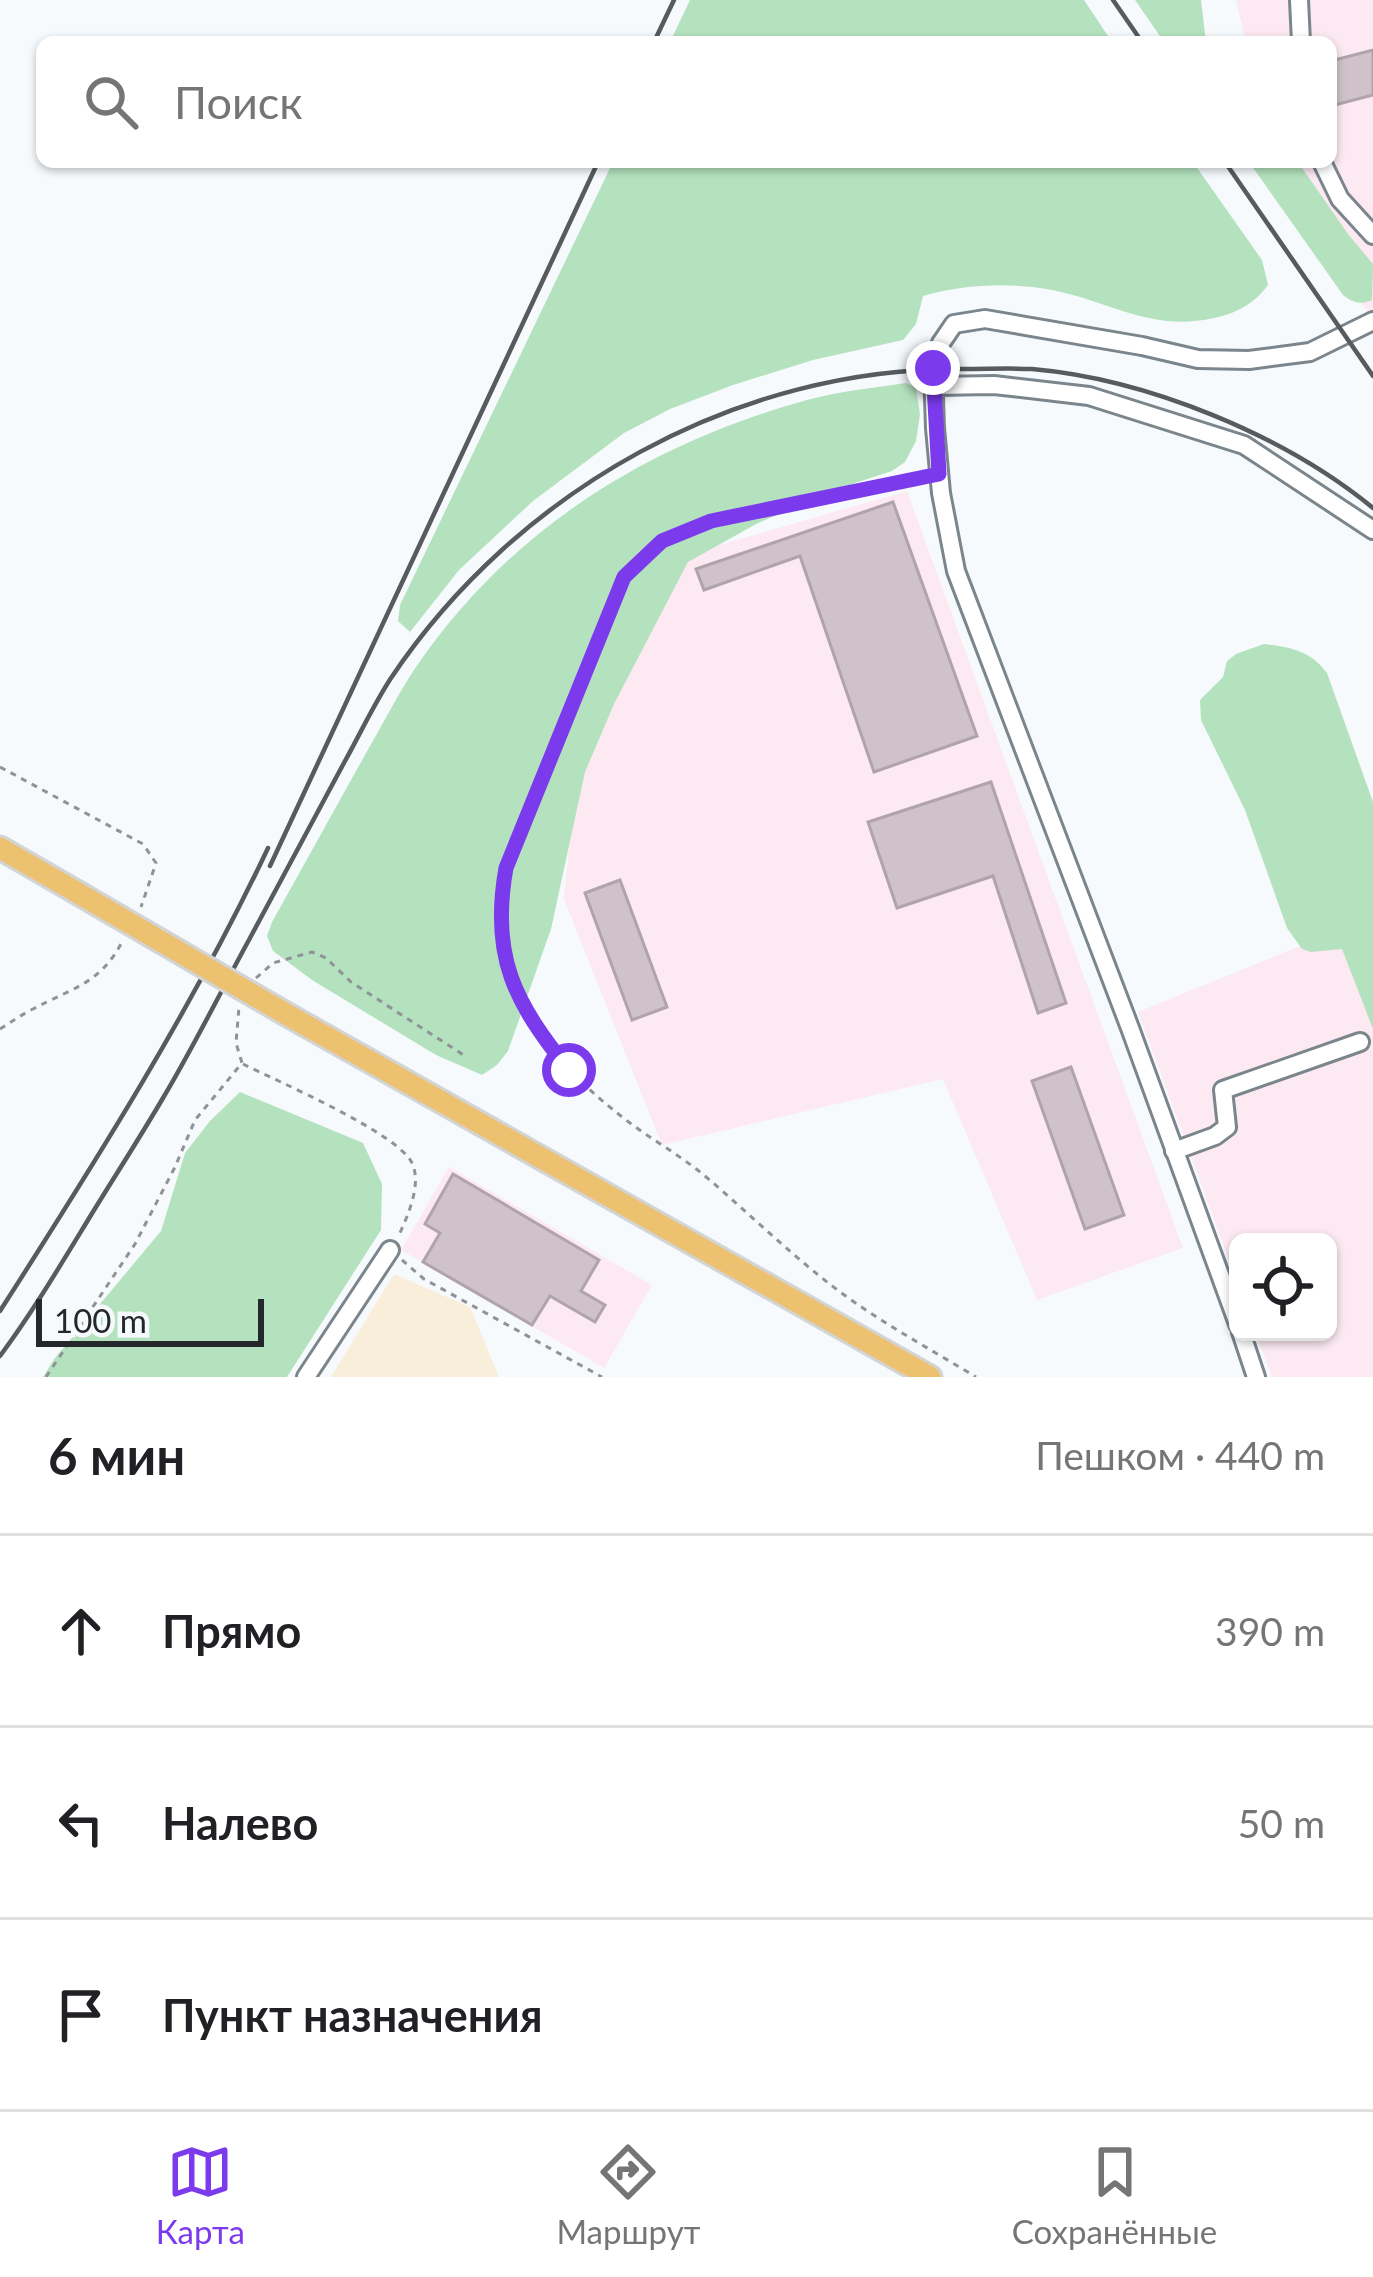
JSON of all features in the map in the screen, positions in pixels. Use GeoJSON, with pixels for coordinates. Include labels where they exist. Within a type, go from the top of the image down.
{"type":"FeatureCollection","features":[{"type":"Feature","properties":{"kind":"main road"},"geometry":{"type":"LineString","coordinates":[[0,848],[930,1377]]}},
{"type":"Feature","properties":{"kind":"street"},"geometry":{"type":"LineString","coordinates":[[1299,0],[1301,36]]}},
{"type":"Feature","properties":{"kind":"street"},"geometry":{"type":"LineString","coordinates":[[1325,168],[1340,199],[1373,235]]}},
{"type":"Feature","properties":{"kind":"street"},"geometry":{"type":"LineString","coordinates":[[1229,1301],[956,571],[939,474],[933,368],[954,324],[985,319],[1198,359],[1249,360],[1310,352],[1373,321]]}},
{"type":"Feature","properties":{"kind":"street"},"geometry":{"type":"LineString","coordinates":[[934,386],[994,385],[1089,395],[1244,445],[1373,530]]}},
{"type":"Feature","properties":{"kind":"street"},"geometry":{"type":"LineString","coordinates":[[1174,1151],[1215,1136],[1227,1126],[1223,1090],[1360,1042]]}},
{"type":"Feature","properties":{"kind":"street"},"geometry":{"type":"LineString","coordinates":[[306,1377],[390,1250]]}},
{"type":"Feature","properties":{"kind":"street"},"geometry":{"type":"LineString","coordinates":[[1244,1341],[1256,1377]]}},
{"type":"Feature","properties":{"kind":"path"},"geometry":{"type":"LineString","coordinates":[[939,474],[711,521],[662,541],[624,577],[506,868],[501,930],[513,987],[539,1032],[569,1070],[628,1121],[700,1172],[825,1281],[976,1377]]}},
{"type":"Feature","properties":{"kind":"path"},"geometry":{"type":"LineString","coordinates":[[256,978],[273,963],[312,952],[466,1056]]}},
{"type":"Feature","properties":{"kind":"path"},"geometry":{"type":"LineString","coordinates":[[239,1004],[236,1043],[242,1063],[389,1138],[412,1163],[416,1186],[390,1250],[424,1279],[602,1377]]}},
{"type":"Feature","properties":{"kind":"path"},"geometry":{"type":"LineString","coordinates":[[46,1377],[135,1244],[195,1120],[242,1063]]}},
{"type":"Feature","properties":{"kind":"shaded area"},"geometry":{"type":"Polygon","coordinates":[[[1236,0],[1373,0],[1373,320],[1312,231],[1289,168],[1337,168],[1337,36],[1245,36],[1236,0]]]}},
{"type":"Feature","properties":{"kind":"shaded area"},"geometry":{"type":"Polygon","coordinates":[[[907,491],[1183,1248],[1037,1300],[943,1079],[662,1145],[564,899],[579,748],[688,554],[907,491]]]}},
{"type":"Feature","properties":{"kind":"shaded area"},"geometry":{"type":"Polygon","coordinates":[[[1357,923],[1373,965],[1373,1377],[1272,1377],[1258,1341],[1337,1341],[1337,1233],[1229,1233],[1229,1260],[1138,1012],[1357,923]]]}},
{"type":"Feature","properties":{"kind":"shaded area"},"geometry":{"type":"Polygon","coordinates":[[[449,1167],[652,1285],[604,1368],[401,1250],[449,1167]]]}},
{"type":"Feature","properties":{"kind":"shaded area"},"geometry":{"type":"Polygon","coordinates":[[[394,1274],[470,1307],[499,1377],[331,1377],[394,1274]]]}},
{"type":"Feature","properties":{"kind":"green space"},"geometry":{"type":"Polygon","coordinates":[[[690,0],[1084,0],[1108,36],[673,36],[690,0]]]}},
{"type":"Feature","properties":{"kind":"green space"},"geometry":{"type":"Polygon","coordinates":[[[1135,0],[1201,0],[1205,36],[1160,36],[1135,0]]]}},
{"type":"Feature","properties":{"kind":"green space"},"geometry":{"type":"Polygon","coordinates":[[[610,168],[1197,168],[1262,260],[1268,285],[1257,297],[1238,310],[1191,321],[1151,318],[1074,295],[1020,286],[971,287],[923,296],[916,324],[903,340],[813,360],[733,385],[624,433],[533,501],[459,570],[410,632],[398,621],[400,605],[610,168]]]}},
{"type":"Feature","properties":{"kind":"green space"},"geometry":{"type":"Polygon","coordinates":[[[1253,168],[1302,168],[1373,264],[1372,300],[1357,302],[1343,295],[1253,168]]]}},
{"type":"Feature","properties":{"kind":"green space"},"geometry":{"type":"Polygon","coordinates":[[[906,383],[916,388],[920,414],[916,441],[905,462],[758,523],[688,562],[614,704],[585,772],[551,929],[508,1051],[497,1065],[482,1075],[436,1055],[273,951],[267,936],[272,922],[398,696],[453,618],[494,573],[587,498],[692,441],[807,400],[906,383]]]}},
{"type":"Feature","properties":{"kind":"green space"},"geometry":{"type":"Polygon","coordinates":[[[1264,644],[1300,651],[1327,673],[1373,802],[1373,1029],[1342,949],[1302,949],[1287,928],[1245,810],[1201,720],[1200,700],[1223,677],[1227,661],[1264,644]]]}},
{"type":"Feature","properties":{"kind":"green space"},"geometry":{"type":"Polygon","coordinates":[[[240,1092],[363,1143],[382,1184],[381,1230],[287,1377],[43,1377],[161,1231],[185,1153],[240,1092]]]}},
{"type":"Feature","properties":{"kind":"building"},"geometry":{"type":"Polygon","coordinates":[[[1373,50],[1373,95],[1337,104],[1337,59],[1373,50]]]}},
{"type":"Feature","properties":{"kind":"building"},"geometry":{"type":"Polygon","coordinates":[[[893,502],[977,736],[874,772],[800,556],[704,590],[696,569],[893,502]]]}},
{"type":"Feature","properties":{"kind":"building"},"geometry":{"type":"Polygon","coordinates":[[[991,782],[1066,1003],[1038,1013],[993,876],[897,908],[868,822],[991,782]]]}},
{"type":"Feature","properties":{"kind":"building"},"geometry":{"type":"Polygon","coordinates":[[[620,880],[667,1007],[632,1020],[585,893],[620,880]]]}},
{"type":"Feature","properties":{"kind":"building"},"geometry":{"type":"Polygon","coordinates":[[[1071,1067],[1124,1215],[1085,1229],[1032,1081],[1071,1067]]]}},
{"type":"Feature","properties":{"kind":"building"},"geometry":{"type":"Polygon","coordinates":[[[453,1174],[599,1260],[581,1291],[605,1305],[595,1322],[550,1296],[532,1325],[423,1262],[440,1233],[425,1224],[453,1174]]]}},
{"type":"Feature","properties":{"kind":"railway"},"geometry":{"type":"LineString","coordinates":[[657,36],[674,0]]}},
{"type":"Feature","properties":{"kind":"railway"},"geometry":{"type":"LineString","coordinates":[[1113,0],[1138,36]]}},
{"type":"Feature","properties":{"kind":"railway"},"geometry":{"type":"LineString","coordinates":[[270,866],[595,168]]}},
{"type":"Feature","properties":{"kind":"railway"},"geometry":{"type":"LineString","coordinates":[[1229,168],[1373,376]]}},
{"type":"Feature","properties":{"kind":"railway"},"geometry":{"type":"LineString","coordinates":[[0,1356],[174,1078],[391,678],[443,611],[502,550],[568,497],[640,452],[717,416],[797,390],[880,374],[1032,369],[1121,385],[1212,415],[1298,457],[1373,508]]}},
{"type":"Feature","properties":{"kind":"railway"},"geometry":{"type":"LineString","coordinates":[[0,1311],[175,1026],[268,848]]}},
{"type":"Feature","properties":{"kind":"route"},"geometry":{"type":"LineString","coordinates":[[569,1070],[539,1032],[513,987],[504,957],[500,901],[506,868],[624,577],[662,541],[711,521],[939,474],[933,368]]}}]}
